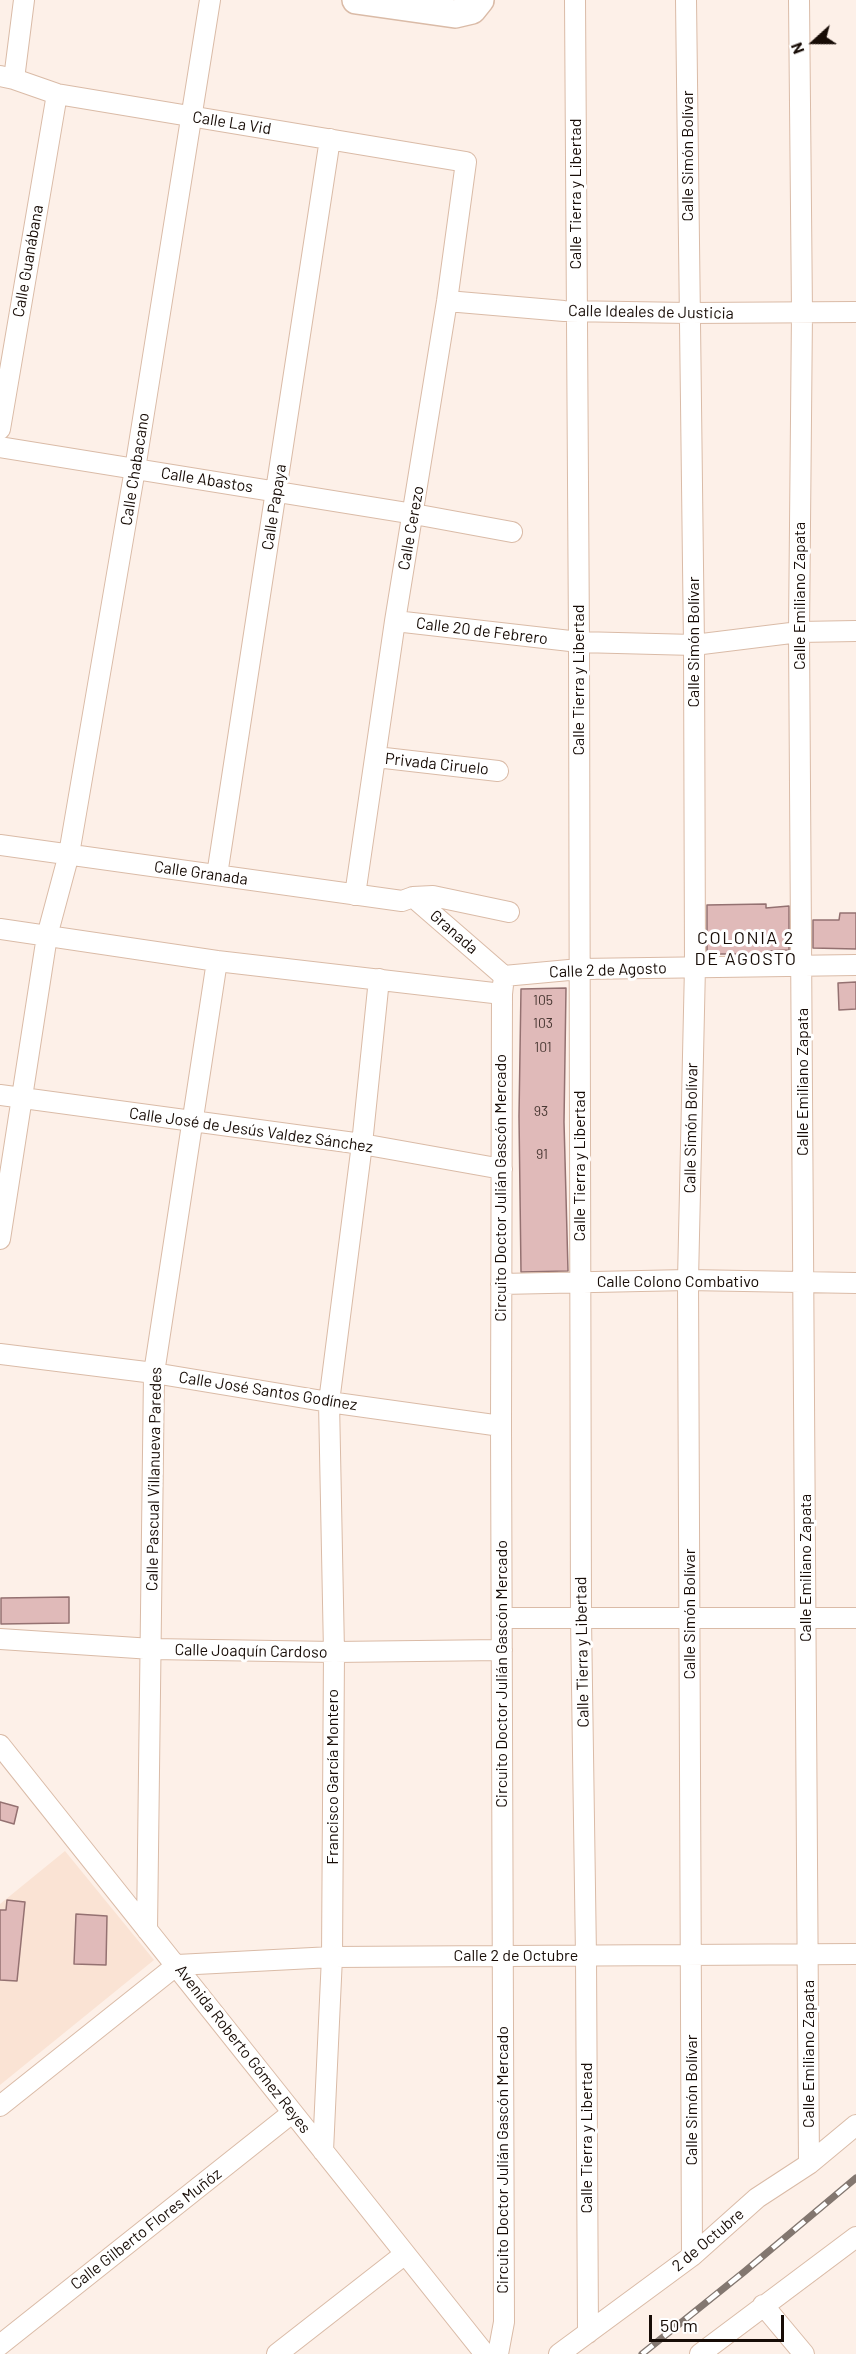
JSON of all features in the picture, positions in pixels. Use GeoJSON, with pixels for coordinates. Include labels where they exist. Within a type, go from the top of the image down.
{"type":"FeatureCollection","features":[{"type":"Feature","properties":{"kind":"street"},"geometry":{"type":"LineString","coordinates":[[7,78],[24,0]]}},
{"type":"Feature","properties":{"kind":"street","name":"Calle Chabacano"},"geometry":{"type":"LineString","coordinates":[[0,1239],[47,936],[69,854],[135,469],[210,0]]}},
{"type":"Feature","properties":{"kind":"street"},"geometry":{"type":"LineString","coordinates":[[356,0],[401,4],[455,14],[472,10],[480,0]]}},
{"type":"Feature","properties":{"kind":"street","name":"Calle Tierra y Libertad"},"geometry":{"type":"LineString","coordinates":[[575,0],[578,311],[581,1618],[588,2333]]}},
{"type":"Feature","properties":{"kind":"street","name":"Calle Simón Bolívar"},"geometry":{"type":"LineString","coordinates":[[687,0],[694,645],[694,966],[688,1280],[692,2256]]}},
{"type":"Feature","properties":{"kind":"street","name":"Calle Emiliano Zapata"},"geometry":{"type":"LineString","coordinates":[[799,0],[802,312],[799,632],[803,964],[809,2164]]}},
{"type":"Feature","properties":{"kind":"street","name":"Calle La Vid"},"geometry":{"type":"LineString","coordinates":[[7,78],[57,94],[466,162]]}},
{"type":"Feature","properties":{"kind":"street","name":"Calle Guanábana"},"geometry":{"type":"LineString","coordinates":[[0,429],[57,94]]}},
{"type":"Feature","properties":{"kind":"street","name":"Calle Papaya"},"geometry":{"type":"LineString","coordinates":[[217,875],[330,139]]}},
{"type":"Feature","properties":{"kind":"street","name":"Calle Cerezo"},"geometry":{"type":"LineString","coordinates":[[355,895],[395,621],[447,301],[466,162]]}},
{"type":"Feature","properties":{"kind":"street","name":"Calle Ideales de Justicia"},"geometry":{"type":"LineString","coordinates":[[447,301],[578,311],[856,312]]}},
{"type":"Feature","properties":{"kind":"street","name":"Calle Abastos"},"geometry":{"type":"LineString","coordinates":[[0,447],[512,532]]}},
{"type":"Feature","properties":{"kind":"street","name":"Calle 20 de Febrero"},"geometry":{"type":"LineString","coordinates":[[395,621],[579,642],[694,645],[799,632],[856,631]]}},
{"type":"Feature","properties":{"kind":"street","name":"Privada Ciruelo"},"geometry":{"type":"LineString","coordinates":[[375,757],[498,771]]}},
{"type":"Feature","properties":{"kind":"street","name":"Calle Granada"},"geometry":{"type":"LineString","coordinates":[[0,845],[355,895],[407,899],[433,896],[509,912]]}},
{"type":"Feature","properties":{"kind":"street","name":"Granada"},"geometry":{"type":"LineString","coordinates":[[407,899],[503,985]]}},
{"type":"Feature","properties":{"kind":"street"},"geometry":{"type":"LineString","coordinates":[[0,929],[217,961],[379,979],[503,985]]}},
{"type":"Feature","properties":{"kind":"street","name":"Calle Pascual Villanueva Paredes"},"geometry":{"type":"LineString","coordinates":[[147,1930],[154,1373],[217,961]]}},
{"type":"Feature","properties":{"kind":"street","name":"Calle 2 de Agosto"},"geometry":{"type":"LineString","coordinates":[[503,985],[580,969],[856,965]]}},
{"type":"Feature","properties":{"kind":"street","name":"Francisco García Montero"},"geometry":{"type":"LineString","coordinates":[[323,2151],[332,1958],[334,1652],[329,1402],[362,1144],[379,979]]}},
{"type":"Feature","properties":{"kind":"street","name":"Circuito Doctor Julián Gascón Mercado"},"geometry":{"type":"LineString","coordinates":[[498,2354],[504,2322],[501,1426],[503,985]]}},
{"type":"Feature","properties":{"kind":"street","name":"Calle José de Jesús Valdez Sánchez"},"geometry":{"type":"LineString","coordinates":[[0,1095],[193,1123],[362,1144],[502,1169]]}},
{"type":"Feature","properties":{"kind":"street","name":"Calle Colono Combativo"},"geometry":{"type":"LineString","coordinates":[[501,1284],[688,1280],[804,1284],[856,1283]]}},
{"type":"Feature","properties":{"kind":"street","name":"Calle José Santos Godínez"},"geometry":{"type":"LineString","coordinates":[[0,1354],[154,1373],[329,1402],[501,1426]]}},
{"type":"Feature","properties":{"kind":"street"},"geometry":{"type":"LineString","coordinates":[[502,1618],[856,1618]]}},
{"type":"Feature","properties":{"kind":"street","name":"Calle Joaquín Cardoso"},"geometry":{"type":"LineString","coordinates":[[0,1639],[152,1649],[334,1652],[502,1650]]}},
{"type":"Feature","properties":{"kind":"street","name":"Avenida Roberto Gómez Reyes"},"geometry":{"type":"LineString","coordinates":[[0,1745],[485,2354]]}},
{"type":"Feature","properties":{"kind":"street","name":"Calle 2 de Octubre"},"geometry":{"type":"LineString","coordinates":[[177,1965],[332,1958],[856,1954]]}},
{"type":"Feature","properties":{"kind":"street"},"geometry":{"type":"LineString","coordinates":[[0,2106],[177,1965]]}},
{"type":"Feature","properties":{"kind":"street","name":"Calle Gilberto Flores Muñóz"},"geometry":{"type":"LineString","coordinates":[[6,2342],[292,2113]]}},
{"type":"Feature","properties":{"kind":"street","name":"2 de Octubre"},"geometry":{"type":"LineString","coordinates":[[559,2354],[692,2256],[757,2198],[809,2164],[856,2125]]}},
{"type":"Feature","properties":{"kind":"street"},"geometry":{"type":"LineString","coordinates":[[700,2354],[856,2237]]}},
{"type":"Feature","properties":{"kind":"street"},"geometry":{"type":"LineString","coordinates":[[277,2354],[405,2254]]}},
{"type":"Feature","properties":{"kind":"street"},"geometry":{"type":"LineString","coordinates":[[763,2305],[804,2354]]}},
{"type":"Feature","properties":{"kind":"shaded area"},"geometry":{"type":"Polygon","coordinates":[[[65,1851],[154,1960],[0,2085],[0,1904],[65,1851]]]}},
{"type":"Feature","properties":{"kind":"building"},"geometry":{"type":"Polygon","coordinates":[[[766,904],[766,908],[789,906],[789,950],[766,951],[766,954],[707,954],[707,905],[766,904]]]}},
{"type":"Feature","properties":{"kind":"building"},"geometry":{"type":"Polygon","coordinates":[[[840,913],[856,913],[856,949],[813,948],[813,920],[839,920],[840,913]]]}},
{"type":"Feature","properties":{"kind":"building"},"geometry":{"type":"Polygon","coordinates":[[[856,982],[856,1009],[839,1010],[838,983],[856,982]]]}},
{"type":"Feature","properties":{"kind":"building"},"geometry":{"type":"Polygon","coordinates":[[[566,988],[564,1122],[568,1271],[521,1272],[519,1116],[521,989],[566,988]]]}},
{"type":"Feature","properties":{"kind":"building"},"geometry":{"type":"Polygon","coordinates":[[[69,1597],[69,1623],[1,1624],[1,1598],[69,1597]]]}},
{"type":"Feature","properties":{"kind":"building"},"geometry":{"type":"Polygon","coordinates":[[[0,1802],[18,1807],[14,1824],[0,1820],[0,1802]]]}},
{"type":"Feature","properties":{"kind":"building"},"geometry":{"type":"Polygon","coordinates":[[[7,1900],[25,1902],[17,1981],[0,1980],[0,1910],[6,1910],[7,1900]]]}},
{"type":"Feature","properties":{"kind":"building"},"geometry":{"type":"Polygon","coordinates":[[[76,1914],[107,1916],[106,1965],[74,1964],[76,1914]]]}},
{"type":"Feature","properties":{"kind":"railway"},"geometry":{"type":"LineString","coordinates":[[642,2354],[856,2178]]}},
{"type":"Feature","properties":{"kind":"district","name":"COLONIA 2 DE AGOSTO"},"geometry":{"type":"Point","coordinates":[746,948]}}]}
